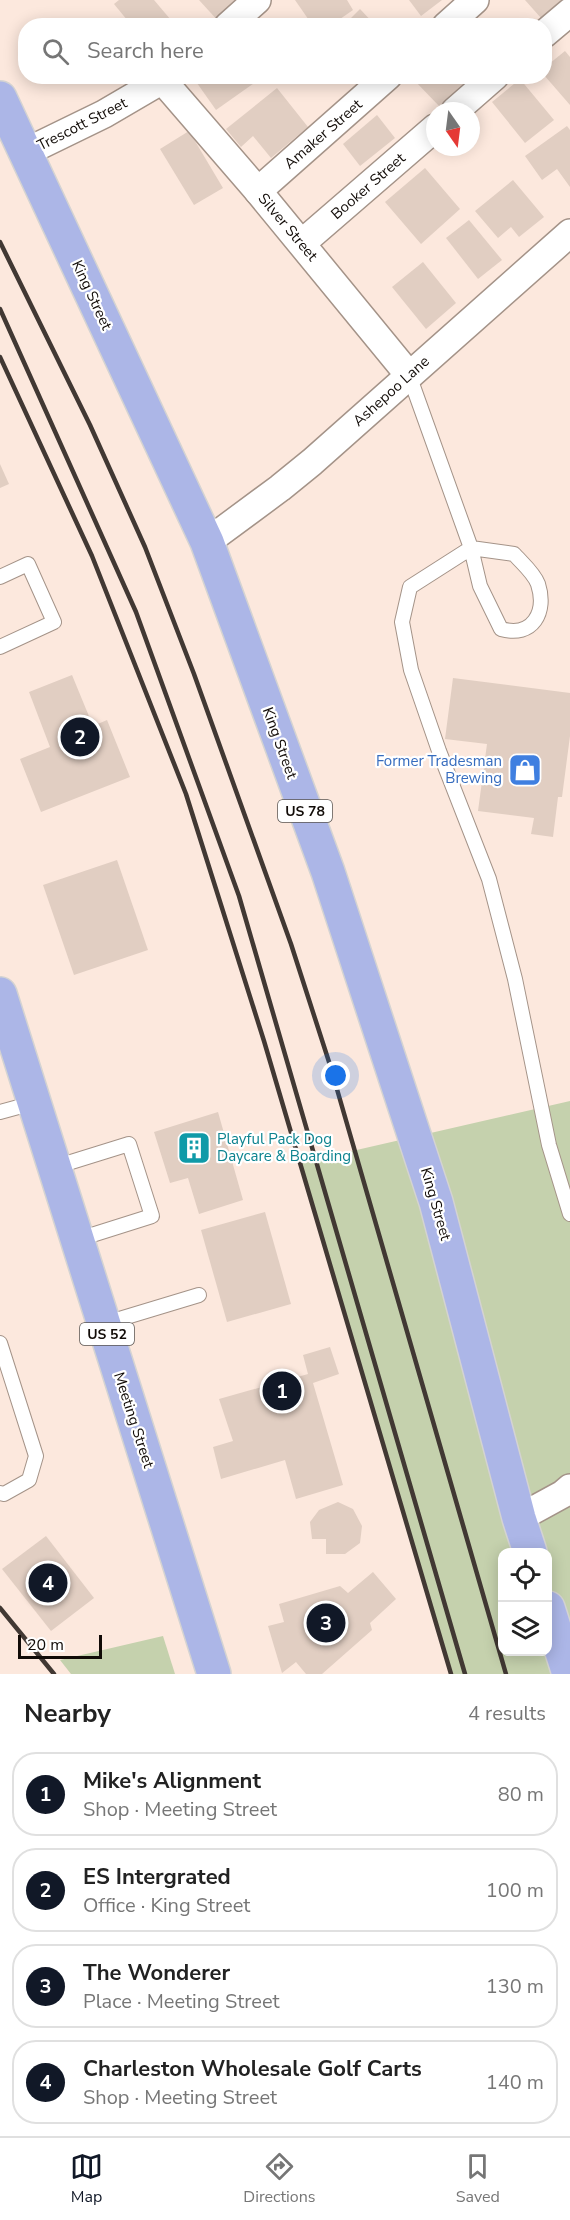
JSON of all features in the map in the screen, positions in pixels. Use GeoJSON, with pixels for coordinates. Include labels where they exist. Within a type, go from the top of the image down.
{"type":"FeatureCollection","features":[{"type":"Feature","properties":{"kind":"main road","name":"King Street"},"geometry":{"type":"LineString","coordinates":[[0,99],[207,542],[328,872],[436,1202],[529,1548]]}},
{"type":"Feature","properties":{"kind":"main road","name":"Meeting Street"},"geometry":{"type":"LineString","coordinates":[[0,994],[214,1674]]}},
{"type":"Feature","properties":{"kind":"main road"},"geometry":{"type":"LineString","coordinates":[[552,1621],[569,1674]]}},
{"type":"Feature","properties":{"kind":"street"},"geometry":{"type":"LineString","coordinates":[[237,18],[257,0]]}},
{"type":"Feature","properties":{"kind":"street"},"geometry":{"type":"LineString","coordinates":[[455,18],[475,0]]}},
{"type":"Feature","properties":{"kind":"street"},"geometry":{"type":"LineString","coordinates":[[552,27],[570,12]]}},
{"type":"Feature","properties":{"kind":"street","name":"Trescott Street"},"geometry":{"type":"LineString","coordinates":[[26,152],[104,114],[157,84]]}},
{"type":"Feature","properties":{"kind":"street","name":"Silver Street"},"geometry":{"type":"LineString","coordinates":[[170,84],[409,375]]}},
{"type":"Feature","properties":{"kind":"street","name":"Amaker Street"},"geometry":{"type":"LineString","coordinates":[[258,191],[379,84]]}},
{"type":"Feature","properties":{"kind":"street"},"geometry":{"type":"LineString","coordinates":[[465,102],[486,84]]}},
{"type":"Feature","properties":{"kind":"street","name":"Booker Street"},"geometry":{"type":"LineString","coordinates":[[302,243],[426,136]]}},
{"type":"Feature","properties":{"kind":"street","name":"Ashepoo Lane"},"geometry":{"type":"LineString","coordinates":[[207,542],[280,488],[570,233]]}},
{"type":"Feature","properties":{"kind":"street"},"geometry":{"type":"LineString","coordinates":[[519,1518],[570,1488]]}},
{"type":"Feature","properties":{"kind":"lane"},"geometry":{"type":"LineString","coordinates":[[409,375],[471,548],[480,586],[501,629],[511,632],[521,631],[531,625],[539,615],[542,603],[537,582],[514,554],[471,548],[410,587],[402,622],[414,681],[489,879],[515,980],[549,1145],[570,1214]]}},
{"type":"Feature","properties":{"kind":"lane"},"geometry":{"type":"LineString","coordinates":[[0,577],[28,564],[54,622],[0,647]]}},
{"type":"Feature","properties":{"kind":"lane"},"geometry":{"type":"LineString","coordinates":[[0,1112],[33,1103]]}},
{"type":"Feature","properties":{"kind":"lane"},"geometry":{"type":"LineString","coordinates":[[54,1168],[129,1144],[152,1216],[76,1240]]}},
{"type":"Feature","properties":{"kind":"lane"},"geometry":{"type":"LineString","coordinates":[[103,1324],[199,1295]]}},
{"type":"Feature","properties":{"kind":"lane"},"geometry":{"type":"LineString","coordinates":[[0,1343],[36,1456],[29,1480],[4,1494],[0,1493]]}},
{"type":"Feature","properties":{"kind":"green space"},"geometry":{"type":"Polygon","coordinates":[[[570,1101],[570,1674],[451,1674],[300,1163],[570,1101]]]}},
{"type":"Feature","properties":{"kind":"green space"},"geometry":{"type":"Polygon","coordinates":[[[163,1636],[175,1674],[71,1674],[60,1660],[163,1636]]]}},
{"type":"Feature","properties":{"kind":"building"},"geometry":{"type":"Polygon","coordinates":[[[119,0],[154,0],[169,18],[125,18],[114,4],[119,0]]]}},
{"type":"Feature","properties":{"kind":"building"},"geometry":{"type":"Polygon","coordinates":[[[199,0],[236,0],[240,6],[226,18],[215,18],[199,0]]]}},
{"type":"Feature","properties":{"kind":"building"},"geometry":{"type":"Polygon","coordinates":[[[295,0],[347,0],[353,10],[342,18],[307,18],[295,0]]]}},
{"type":"Feature","properties":{"kind":"building"},"geometry":{"type":"Polygon","coordinates":[[[409,0],[442,0],[421,16],[409,0]]]}},
{"type":"Feature","properties":{"kind":"building"},"geometry":{"type":"Polygon","coordinates":[[[525,0],[561,0],[541,18],[525,0]]]}},
{"type":"Feature","properties":{"kind":"building"},"geometry":{"type":"Polygon","coordinates":[[[360,9],[368,18],[351,18],[360,9]]]}},
{"type":"Feature","properties":{"kind":"building"},"geometry":{"type":"Polygon","coordinates":[[[565,51],[570,57],[570,105],[552,84],[552,62],[565,51]]]}},
{"type":"Feature","properties":{"kind":"building"},"geometry":{"type":"Polygon","coordinates":[[[198,84],[253,84],[216,110],[198,84]]]}},
{"type":"Feature","properties":{"kind":"building"},"geometry":{"type":"Polygon","coordinates":[[[418,84],[466,84],[447,102],[435,102],[418,84]]]}},
{"type":"Feature","properties":{"kind":"building"},"geometry":{"type":"Polygon","coordinates":[[[514,84],[524,84],[554,120],[525,143],[492,102],[514,84]]]}},
{"type":"Feature","properties":{"kind":"building"},"geometry":{"type":"Polygon","coordinates":[[[277,88],[308,127],[271,158],[253,136],[241,147],[226,129],[277,88]]]}},
{"type":"Feature","properties":{"kind":"building"},"geometry":{"type":"Polygon","coordinates":[[[377,115],[395,138],[360,166],[343,144],[377,115]]]}},
{"type":"Feature","properties":{"kind":"building"},"geometry":{"type":"Polygon","coordinates":[[[567,126],[570,130],[570,187],[557,169],[542,180],[525,156],[567,126]]]}},
{"type":"Feature","properties":{"kind":"building"},"geometry":{"type":"Polygon","coordinates":[[[189,131],[223,188],[194,205],[160,149],[189,131]]]}},
{"type":"Feature","properties":{"kind":"building"},"geometry":{"type":"Polygon","coordinates":[[[425,168],[460,209],[421,244],[385,202],[425,168]]]}},
{"type":"Feature","properties":{"kind":"building"},"geometry":{"type":"Polygon","coordinates":[[[513,180],[544,217],[519,237],[511,227],[498,238],[475,211],[513,180]]]}},
{"type":"Feature","properties":{"kind":"building"},"geometry":{"type":"Polygon","coordinates":[[[469,220],[502,260],[478,279],[446,238],[469,220]]]}},
{"type":"Feature","properties":{"kind":"building"},"geometry":{"type":"Polygon","coordinates":[[[423,262],[456,303],[426,329],[392,287],[423,262]]]}},
{"type":"Feature","properties":{"kind":"building"},"geometry":{"type":"Polygon","coordinates":[[[0,464],[9,484],[0,488],[0,464]]]}},
{"type":"Feature","properties":{"kind":"building"},"geometry":{"type":"Polygon","coordinates":[[[72,675],[93,726],[107,720],[130,777],[41,812],[20,759],[50,747],[29,692],[72,675]]]}},
{"type":"Feature","properties":{"kind":"building","name":"Former Tradesman Brewing"},"geometry":{"type":"Polygon","coordinates":[[[453,678],[570,693],[570,736],[562,797],[558,797],[553,837],[531,834],[534,818],[478,811],[487,744],[445,739],[453,678]]]}},
{"type":"Feature","properties":{"kind":"building"},"geometry":{"type":"Polygon","coordinates":[[[117,860],[148,950],[74,975],[43,885],[117,860]]]}},
{"type":"Feature","properties":{"kind":"building","name":"Playful Pack Dog Daycare & Boarding"},"geometry":{"type":"Polygon","coordinates":[[[218,1112],[243,1200],[199,1214],[188,1178],[170,1183],[154,1132],[218,1112]]]}},
{"type":"Feature","properties":{"kind":"building"},"geometry":{"type":"Polygon","coordinates":[[[265,1212],[291,1304],[227,1322],[201,1230],[265,1212]]]}},
{"type":"Feature","properties":{"kind":"building"},"geometry":{"type":"Polygon","coordinates":[[[330,1347],[339,1374],[313,1383],[343,1485],[296,1499],[285,1460],[221,1479],[213,1447],[233,1441],[219,1399],[308,1374],[303,1355],[330,1347]]]}},
{"type":"Feature","properties":{"kind":"building"},"geometry":{"type":"Polygon","coordinates":[[[338,1502],[353,1509],[362,1526],[360,1543],[345,1554],[326,1554],[326,1539],[312,1539],[310,1522],[319,1510],[338,1502]]]}},
{"type":"Feature","properties":{"kind":"building"},"geometry":{"type":"Polygon","coordinates":[[[46,1536],[94,1598],[51,1631],[2,1569],[46,1536]]]}},
{"type":"Feature","properties":{"kind":"building"},"geometry":{"type":"Polygon","coordinates":[[[373,1572],[396,1599],[370,1623],[372,1630],[322,1674],[306,1674],[296,1662],[282,1673],[268,1626],[284,1622],[279,1604],[340,1586],[348,1593],[373,1572]]]}},
{"type":"Feature","properties":{"kind":"railway"},"geometry":{"type":"LineString","coordinates":[[0,242],[90,425],[145,547],[194,674],[291,944],[330,1065],[506,1674]]}},
{"type":"Feature","properties":{"kind":"railway"},"geometry":{"type":"LineString","coordinates":[[0,309],[136,612],[239,896],[465,1674]]}},
{"type":"Feature","properties":{"kind":"railway"},"geometry":{"type":"LineString","coordinates":[[0,357],[92,556],[186,794],[264,1041],[451,1674]]}},
{"type":"Feature","properties":{"kind":"railway"},"geometry":{"type":"LineString","coordinates":[[0,1608],[54,1674]]}},
{"type":"Feature","properties":{"kind":"place","name":"ES Intergrated"},"geometry":{"type":"Point","coordinates":[80,737]}},
{"type":"Feature","properties":{"kind":"place","name":"Former Tradesman Brewing"},"geometry":{"type":"Point","coordinates":[525,770]}},
{"type":"Feature","properties":{"kind":"place","name":"Playful Pack Dog Daycare & Boarding"},"geometry":{"type":"Point","coordinates":[194,1148]}},
{"type":"Feature","properties":{"kind":"place","name":"Mike's Alignment"},"geometry":{"type":"Point","coordinates":[282,1391]}},
{"type":"Feature","properties":{"kind":"place","name":"Charleston Wholesale Golf Carts"},"geometry":{"type":"Point","coordinates":[48,1583]}},
{"type":"Feature","properties":{"kind":"place","name":"The Wonderer"},"geometry":{"type":"Point","coordinates":[326,1623]}}]}
